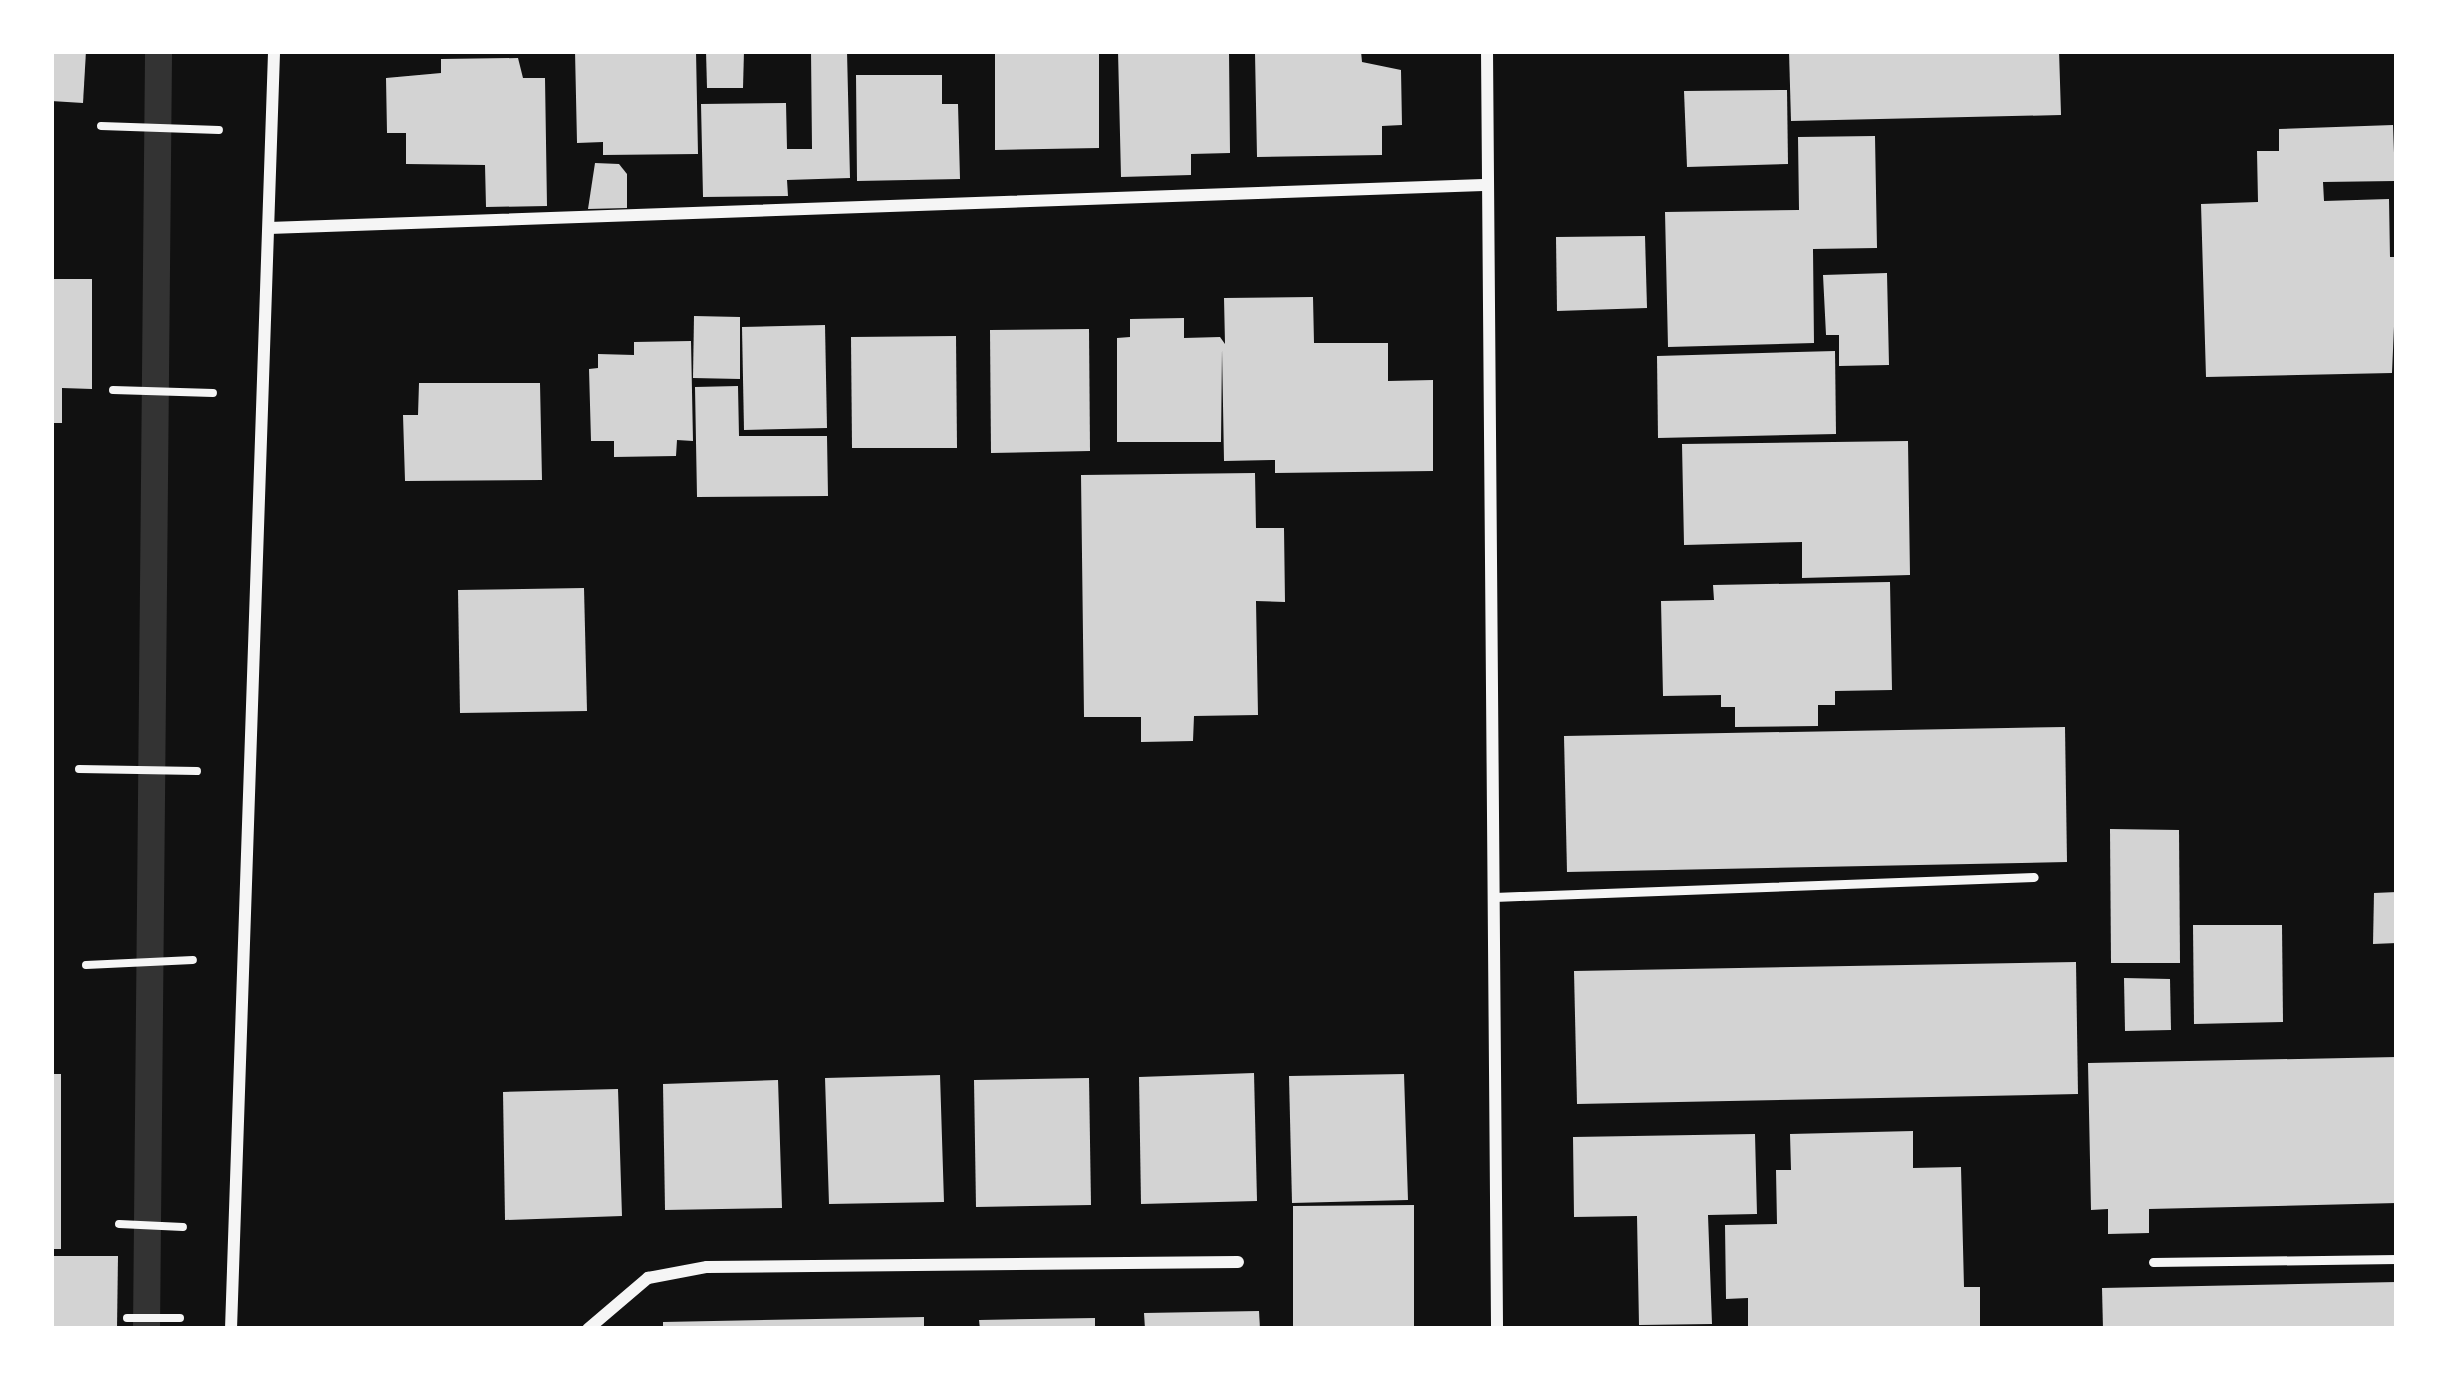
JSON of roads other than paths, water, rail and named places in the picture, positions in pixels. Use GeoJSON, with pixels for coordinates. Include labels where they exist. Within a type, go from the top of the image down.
{"type":"FeatureCollection","features":[{"type":"Feature","properties":{"kind":"street"},"geometry":{"type":"LineString","coordinates":[[231,1329],[274,51]]}},
{"type":"Feature","properties":{"kind":"street"},"geometry":{"type":"LineString","coordinates":[[1487,51],[1483,185],[1497,1329]]}},
{"type":"Feature","properties":{"kind":"street"},"geometry":{"type":"LineString","coordinates":[[269,228],[1483,185]]}},
{"type":"Feature","properties":{"kind":"street"},"geometry":{"type":"LineString","coordinates":[[588,1329],[648,1278],[707,1267],[1238,1262]]}},
{"type":"Feature","properties":{"kind":"lane"},"geometry":{"type":"LineString","coordinates":[[1494,897],[2034,877]]}},
{"type":"Feature","properties":{"kind":"lane"},"geometry":{"type":"LineString","coordinates":[[2153,1262],[2397,1259]]}},
{"type":"Feature","properties":{"kind":"waterway"},"geometry":{"type":"LineString","coordinates":[[146,1329],[158,51]]}}]}
